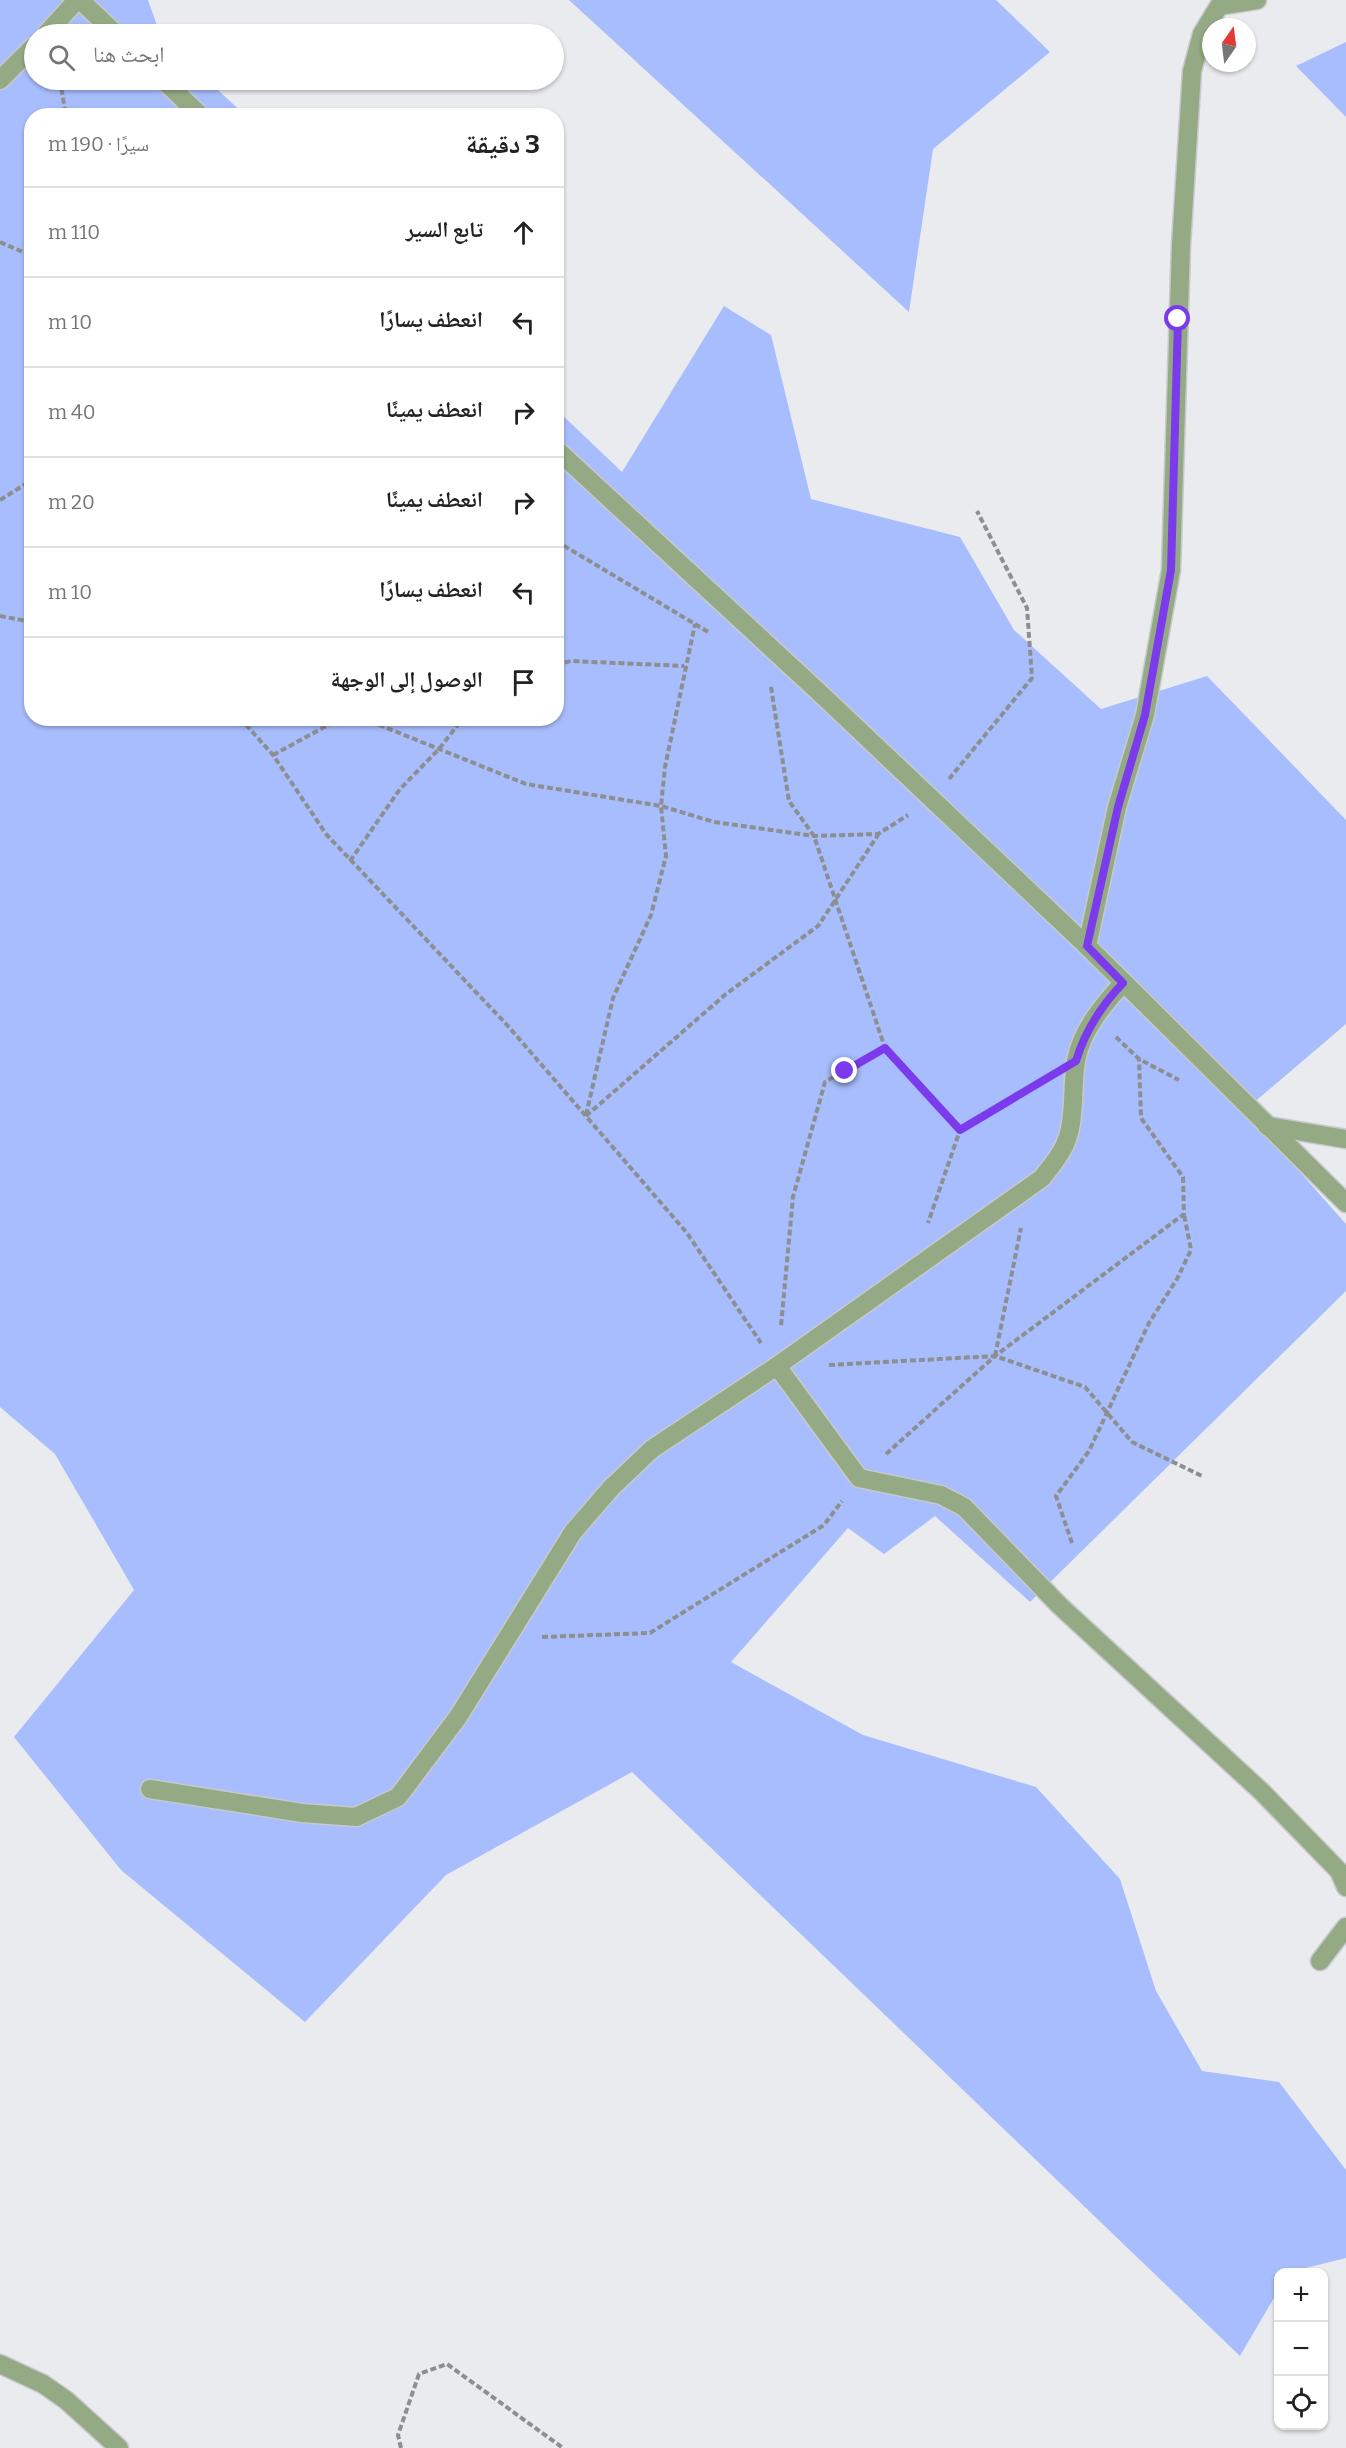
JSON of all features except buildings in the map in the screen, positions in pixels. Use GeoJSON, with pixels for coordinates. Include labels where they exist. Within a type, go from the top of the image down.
{"type":"FeatureCollection","features":[{"type":"Feature","properties":{"kind":"street"},"geometry":{"type":"LineString","coordinates":[[55,24],[78,0],[105,24]]}},
{"type":"Feature","properties":{"kind":"street"},"geometry":{"type":"LineString","coordinates":[[1087,946],[1118,807],[1145,715],[1171,570],[1181,245],[1192,71],[1202,34],[1219,6],[1257,0]]}},
{"type":"Feature","properties":{"kind":"street"},"geometry":{"type":"LineString","coordinates":[[0,80],[24,56]]}},
{"type":"Feature","properties":{"kind":"street"},"geometry":{"type":"LineString","coordinates":[[174,90],[193,108]]}},
{"type":"Feature","properties":{"kind":"street"},"geometry":{"type":"LineString","coordinates":[[564,456],[1087,946],[1346,1203]]}},
{"type":"Feature","properties":{"kind":"street"},"geometry":{"type":"LineString","coordinates":[[150,1789],[302,1813],[356,1817],[398,1797],[458,1717],[573,1532],[611,1488],[652,1449],[777,1366],[1042,1178],[1062,1151],[1072,1114],[1076,1061],[1081,1045],[1095,1017],[1123,983]]}},
{"type":"Feature","properties":{"kind":"street"},"geometry":{"type":"LineString","coordinates":[[1267,1126],[1346,1139]]}},
{"type":"Feature","properties":{"kind":"street"},"geometry":{"type":"LineString","coordinates":[[777,1366],[859,1478],[941,1495],[964,1507],[1060,1606],[1262,1792],[1339,1871],[1346,1887]]}},
{"type":"Feature","properties":{"kind":"street"},"geometry":{"type":"LineString","coordinates":[[1320,1961],[1346,1927]]}},
{"type":"Feature","properties":{"kind":"street"},"geometry":{"type":"LineString","coordinates":[[0,2364],[51,2390],[119,2448]]}},
{"type":"Feature","properties":{"kind":"path"},"geometry":{"type":"LineString","coordinates":[[62,90],[65,108]]}},
{"type":"Feature","properties":{"kind":"path"},"geometry":{"type":"LineString","coordinates":[[0,242],[24,252]]}},
{"type":"Feature","properties":{"kind":"path"},"geometry":{"type":"LineString","coordinates":[[0,500],[24,485]]}},
{"type":"Feature","properties":{"kind":"path"},"geometry":{"type":"LineString","coordinates":[[586,1116],[726,994],[818,926],[878,834],[932,800],[1032,678],[1027,608],[977,512]]}},
{"type":"Feature","properties":{"kind":"path"},"geometry":{"type":"LineString","coordinates":[[564,545],[713,635]]}},
{"type":"Feature","properties":{"kind":"path"},"geometry":{"type":"LineString","coordinates":[[0,616],[24,620]]}},
{"type":"Feature","properties":{"kind":"path"},"geometry":{"type":"LineString","coordinates":[[586,1116],[613,998],[651,915],[666,856],[661,806],[665,767],[684,666],[695,624]]}},
{"type":"Feature","properties":{"kind":"path"},"geometry":{"type":"LineString","coordinates":[[564,663],[571,661],[684,666]]}},
{"type":"Feature","properties":{"kind":"path"},"geometry":{"type":"LineString","coordinates":[[770,680],[789,801],[814,836],[837,898],[885,1048],[960,1130]]}},
{"type":"Feature","properties":{"kind":"path"},"geometry":{"type":"LineString","coordinates":[[247,726],[273,754],[326,834],[508,1026],[687,1233],[777,1366]]}},
{"type":"Feature","properties":{"kind":"path"},"geometry":{"type":"LineString","coordinates":[[273,754],[326,726]]}},
{"type":"Feature","properties":{"kind":"path"},"geometry":{"type":"LineString","coordinates":[[382,726],[526,784],[661,806],[714,822],[814,836],[878,834]]}},
{"type":"Feature","properties":{"kind":"path"},"geometry":{"type":"LineString","coordinates":[[350,861],[400,789],[439,749],[457,726]]}},
{"type":"Feature","properties":{"kind":"path"},"geometry":{"type":"LineString","coordinates":[[777,1366],[794,1197],[825,1082],[885,1048]]}},
{"type":"Feature","properties":{"kind":"path"},"geometry":{"type":"LineString","coordinates":[[1072,1543],[1056,1496],[1089,1451],[1149,1323],[1177,1279],[1191,1250],[1184,1214],[1184,1177],[1141,1118],[1139,1059]]}},
{"type":"Feature","properties":{"kind":"path"},"geometry":{"type":"LineString","coordinates":[[913,1269],[960,1130],[1076,1061]]}},
{"type":"Feature","properties":{"kind":"path"},"geometry":{"type":"LineString","coordinates":[[995,1356],[1029,1189]]}},
{"type":"Feature","properties":{"kind":"path"},"geometry":{"type":"LineString","coordinates":[[508,1638],[650,1633],[824,1525],[859,1478],[995,1356],[1184,1214]]}},
{"type":"Feature","properties":{"kind":"path"},"geometry":{"type":"LineString","coordinates":[[777,1366],[890,1364],[995,1356],[1085,1387],[1132,1442],[1204,1477]]}},
{"type":"Feature","properties":{"kind":"path"},"geometry":{"type":"LineString","coordinates":[[401,2448],[398,2435],[418,2374],[447,2364],[563,2448]]}},
{"type":"Feature","properties":{"kind":"shaded area"},"geometry":{"type":"Polygon","coordinates":[[[0,0],[148,0],[156,24],[24,24],[24,90],[218,90],[237,108],[24,108],[24,726],[564,726],[564,417],[622,472],[724,306],[771,335],[811,499],[960,537],[1014,630],[1101,709],[1207,676],[1346,820],[1346,1024],[1245,1110],[1346,1224],[1346,1291],[1030,1602],[935,1516],[884,1554],[848,1528],[731,1662],[863,1735],[1036,1787],[1120,1879],[1156,1991],[1202,2071],[1279,2082],[1346,2170],[1346,2258],[1305,2268],[1274,2268],[1274,2298],[1240,2356],[632,1772],[446,1875],[305,2022],[121,1870],[14,1737],[134,1590],[55,1454],[0,1407],[0,0]]]}},
{"type":"Feature","properties":{"kind":"shaded area"},"geometry":{"type":"Polygon","coordinates":[[[569,0],[996,0],[1050,52],[933,149],[909,312],[569,0]]]}},
{"type":"Feature","properties":{"kind":"shaded area"},"geometry":{"type":"Polygon","coordinates":[[[1346,42],[1346,117],[1296,66],[1346,42]]]}},
{"type":"Feature","properties":{"kind":"route"},"geometry":{"type":"LineString","coordinates":[[845,1071],[885,1048],[960,1130],[1076,1061],[1095,1017],[1123,983],[1087,946],[1118,807],[1145,715],[1171,570],[1178,319]]}}]}
